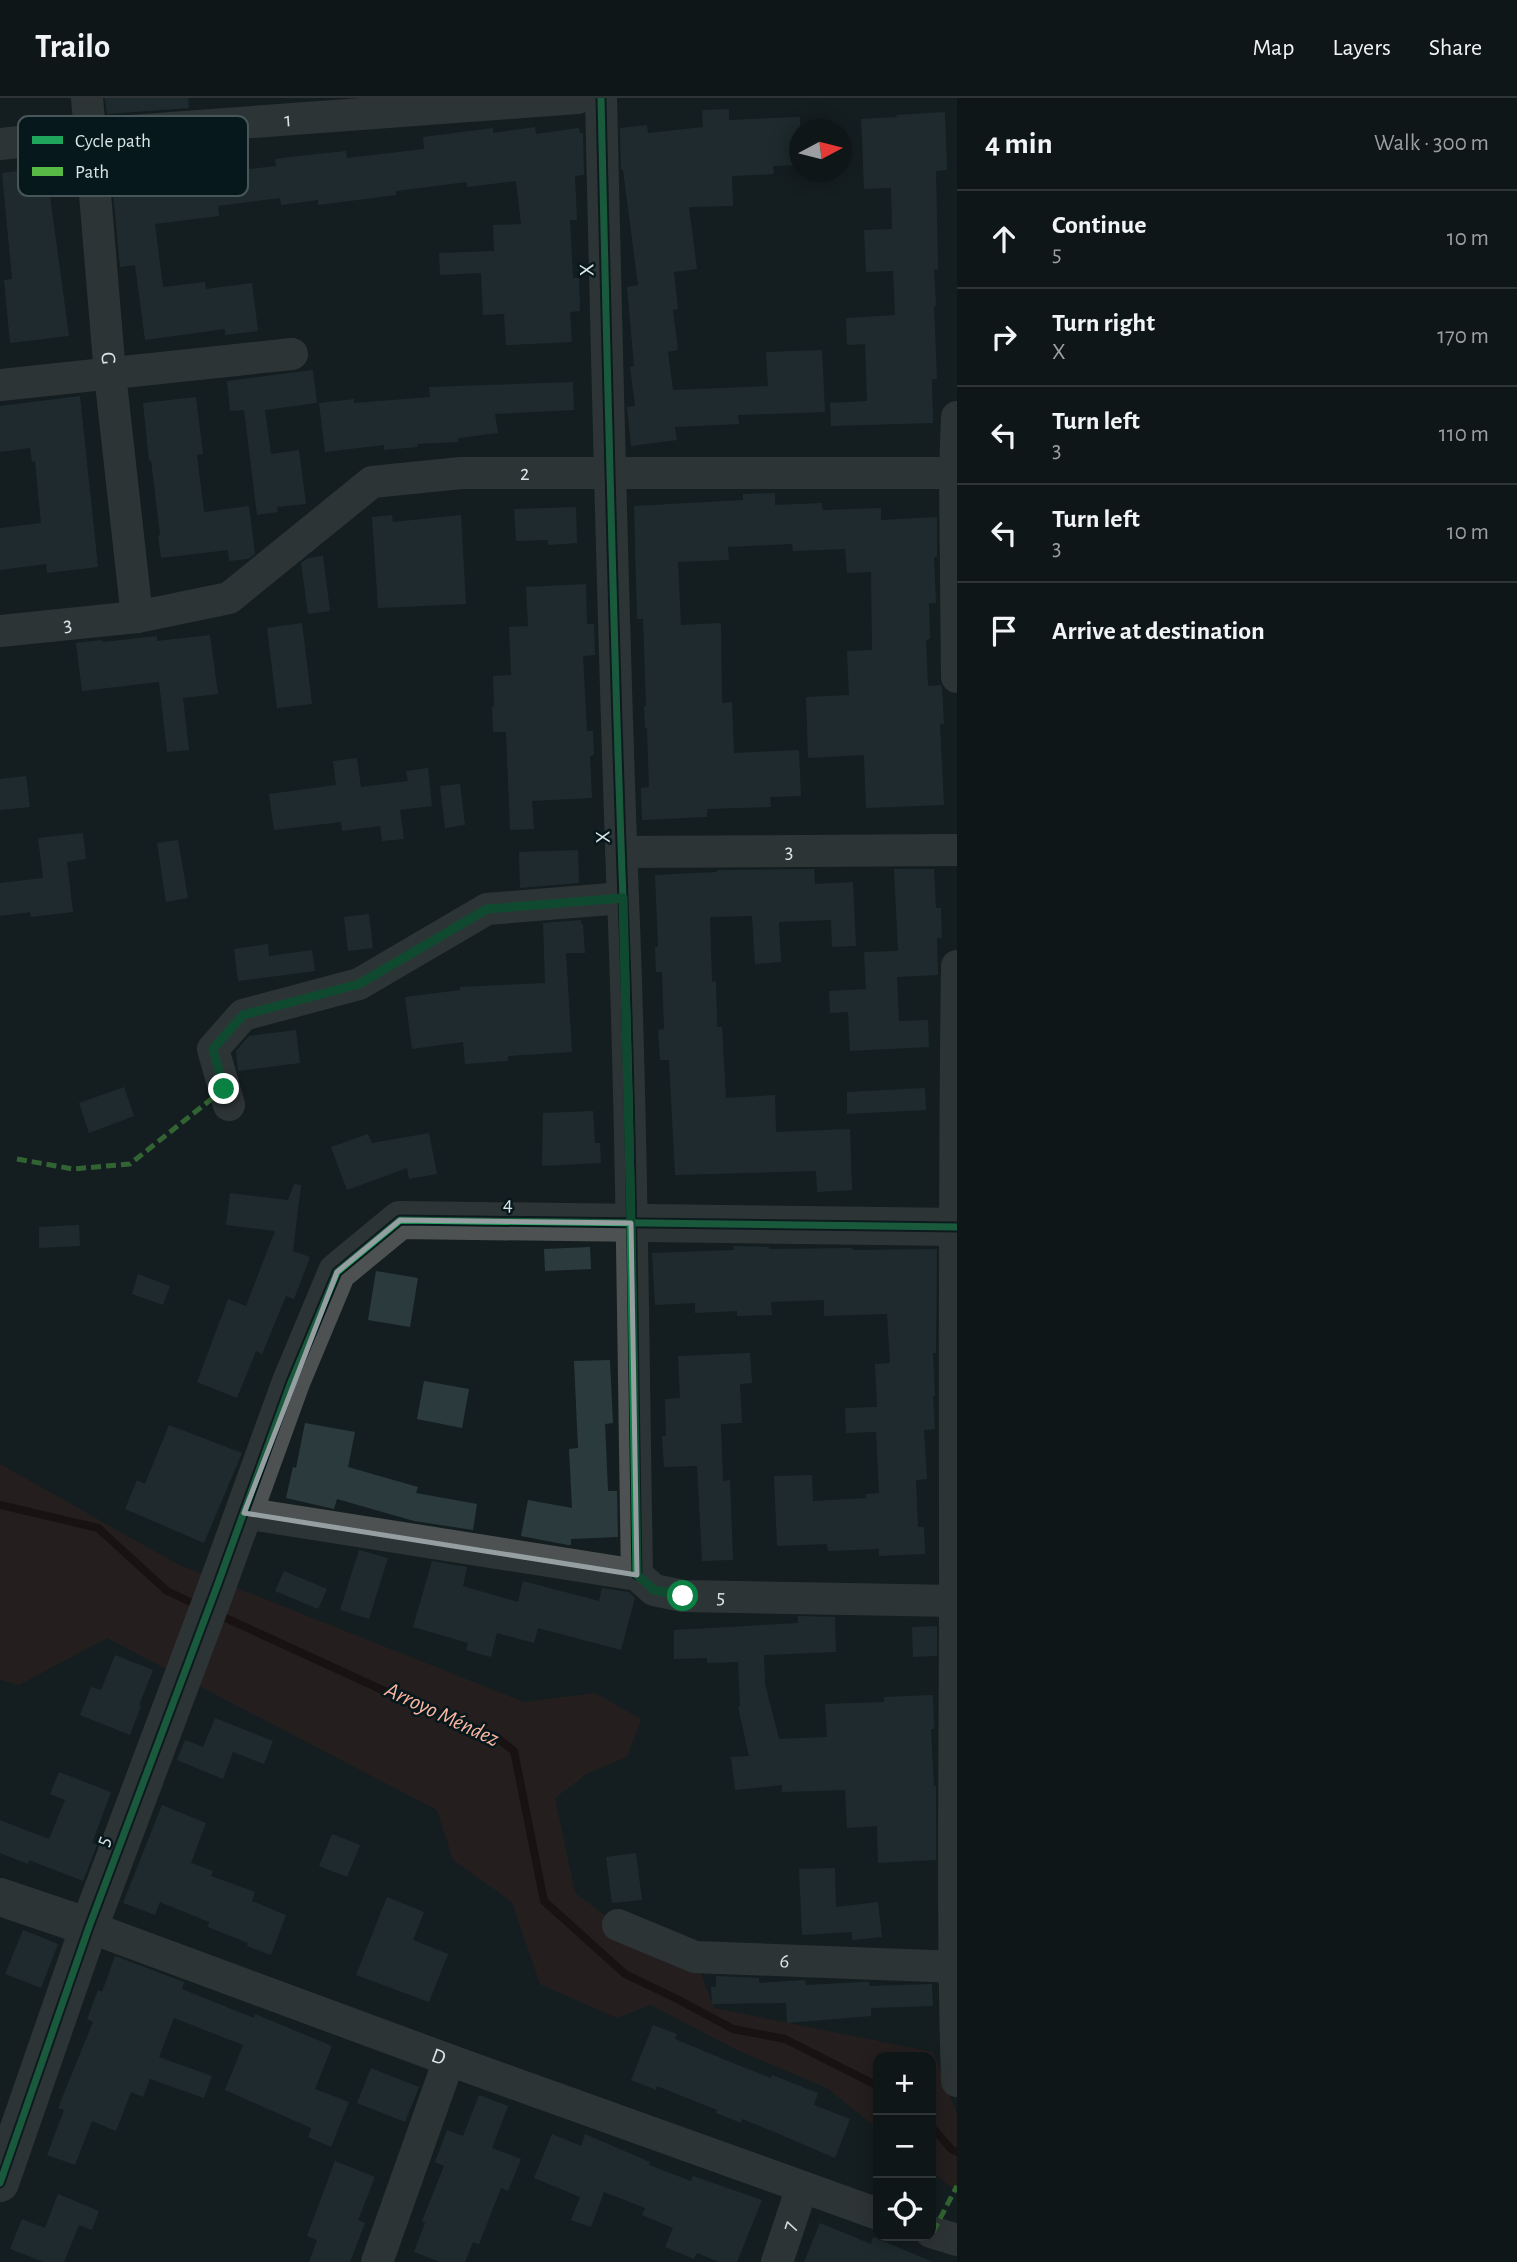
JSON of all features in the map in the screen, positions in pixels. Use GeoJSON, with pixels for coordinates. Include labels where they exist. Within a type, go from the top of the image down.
{"type":"FeatureCollection","features":[{"type":"Feature","properties":{"kind":"street","name":"G"},"geometry":{"type":"LineString","coordinates":[[87,98],[88,116]]}},
{"type":"Feature","properties":{"kind":"street","name":"1"},"geometry":{"type":"LineString","coordinates":[[248,122],[577,98]]}},
{"type":"Feature","properties":{"kind":"street","name":"X"},"geometry":{"type":"LineString","coordinates":[[601,98],[631,1223],[637,1575]]}},
{"type":"Feature","properties":{"kind":"street","name":"1"},"geometry":{"type":"LineString","coordinates":[[0,144],[18,142]]}},
{"type":"Feature","properties":{"kind":"street","name":"G"},"geometry":{"type":"LineString","coordinates":[[95,196],[110,374],[137,617]]}},
{"type":"Feature","properties":{"kind":"street"},"geometry":{"type":"LineString","coordinates":[[0,385],[292,354]]}},
{"type":"Feature","properties":{"kind":"street"},"geometry":{"type":"LineString","coordinates":[[957,418],[957,677]]}},
{"type":"Feature","properties":{"kind":"street","name":"2"},"geometry":{"type":"LineString","coordinates":[[137,617],[229,598],[372,482],[461,473],[956,473]]}},
{"type":"Feature","properties":{"kind":"street","name":"3"},"geometry":{"type":"LineString","coordinates":[[0,631],[137,617]]}},
{"type":"Feature","properties":{"kind":"street","name":"3"},"geometry":{"type":"LineString","coordinates":[[621,852],[957,850]]}},
{"type":"Feature","properties":{"kind":"street"},"geometry":{"type":"LineString","coordinates":[[229,1105],[213,1049],[243,1015],[359,984],[487,909],[623,898]]}},
{"type":"Feature","properties":{"kind":"street"},"geometry":{"type":"LineString","coordinates":[[957,966],[957,2081]]}},
{"type":"Feature","properties":{"kind":"street","name":"4"},"geometry":{"type":"LineString","coordinates":[[244,1513],[291,1382],[337,1272],[400,1220],[955,1227]]}},
{"type":"Feature","properties":{"kind":"street","name":"5"},"geometry":{"type":"LineString","coordinates":[[0,2183],[89,1927],[244,1513],[637,1575],[654,1590],[683,1596],[956,1601]]}},
{"type":"Feature","properties":{"kind":"street","name":"D"},"geometry":{"type":"LineString","coordinates":[[0,1897],[873,2212]]}},
{"type":"Feature","properties":{"kind":"street","name":"6"},"geometry":{"type":"LineString","coordinates":[[618,1925],[695,1957],[955,1967]]}},
{"type":"Feature","properties":{"kind":"street"},"geometry":{"type":"LineString","coordinates":[[377,2262],[449,2060]]}},
{"type":"Feature","properties":{"kind":"street","name":"7"},"geometry":{"type":"LineString","coordinates":[[777,2262],[802,2187]]}},
{"type":"Feature","properties":{"kind":"street"},"geometry":{"type":"LineString","coordinates":[[936,2234],[957,2241]]}},
{"type":"Feature","properties":{"kind":"highlighted area"},"geometry":{"type":"Polygon","coordinates":[[[400,1220],[631,1223],[637,1575],[244,1513],[337,1272],[400,1220]]]}},
{"type":"Feature","properties":{"kind":"shaded area"},"geometry":{"type":"Polygon","coordinates":[[[0,1464],[179,1565],[524,1702],[595,1693],[641,1719],[627,1757],[588,1773],[555,1798],[575,1893],[618,1925],[697,1963],[714,2008],[933,2052],[873,2052],[873,2125],[827,2088],[737,2050],[651,2005],[617,2018],[540,1984],[512,1902],[453,1860],[437,1810],[107,1638],[19,1685],[0,1680],[0,1464]]]}},
{"type":"Feature","properties":{"kind":"shaded area"},"geometry":{"type":"Polygon","coordinates":[[[936,2060],[957,2114],[957,2192],[936,2175],[936,2060]]]}},
{"type":"Feature","properties":{"kind":"building"},"geometry":{"type":"Polygon","coordinates":[[[105,98],[188,98],[189,108],[107,114],[105,98]]]}},
{"type":"Feature","properties":{"kind":"building"},"geometry":{"type":"Polygon","coordinates":[[[729,109],[729,120],[800,117],[800,119],[789,119],[789,165],[773,166],[774,174],[732,176],[733,206],[689,207],[697,269],[674,272],[678,309],[673,310],[678,350],[668,352],[673,390],[768,386],[766,352],[822,350],[825,412],[738,415],[739,424],[675,427],[677,440],[631,446],[627,407],[635,406],[630,367],[634,366],[627,287],[638,285],[621,170],[620,128],[647,125],[648,133],[703,127],[702,110],[729,109]]]}},
{"type":"Feature","properties":{"kind":"building"},"geometry":{"type":"Polygon","coordinates":[[[945,112],[947,170],[936,171],[938,269],[934,270],[934,306],[937,379],[932,379],[933,423],[831,426],[830,403],[867,401],[865,344],[847,345],[846,318],[895,315],[893,271],[866,272],[864,230],[892,229],[891,188],[864,189],[861,119],[945,112]]]}},
{"type":"Feature","properties":{"kind":"building"},"geometry":{"type":"Polygon","coordinates":[[[535,127],[536,134],[579,128],[580,133],[583,133],[584,175],[575,176],[577,220],[570,220],[573,278],[579,278],[580,311],[570,312],[572,342],[506,345],[504,314],[483,315],[481,273],[440,275],[439,253],[494,251],[493,225],[521,224],[516,181],[467,187],[467,182],[318,205],[318,200],[281,205],[280,198],[218,206],[219,216],[155,224],[163,287],[205,282],[206,289],[252,283],[258,331],[225,335],[225,329],[145,340],[135,265],[120,267],[113,196],[248,196],[248,169],[276,166],[275,159],[346,151],[347,158],[424,149],[423,137],[493,128],[493,133],[535,127]]]}},
{"type":"Feature","properties":{"kind":"building"},"geometry":{"type":"Polygon","coordinates":[[[18,171],[18,196],[50,196],[69,336],[10,343],[4,280],[12,279],[2,173],[18,171]]]}},
{"type":"Feature","properties":{"kind":"building"},"geometry":{"type":"Polygon","coordinates":[[[313,370],[317,403],[265,410],[271,454],[299,450],[306,504],[277,507],[278,512],[257,515],[244,410],[230,411],[227,381],[313,370]]]}},
{"type":"Feature","properties":{"kind":"building"},"geometry":{"type":"Polygon","coordinates":[[[573,382],[574,410],[495,414],[498,433],[458,438],[458,442],[417,444],[418,447],[384,450],[384,445],[325,452],[319,403],[354,399],[354,403],[430,397],[429,387],[573,382]]]}},
{"type":"Feature","properties":{"kind":"building"},"geometry":{"type":"Polygon","coordinates":[[[80,396],[98,567],[47,573],[46,564],[0,570],[0,528],[41,523],[35,461],[32,462],[30,448],[0,452],[0,406],[80,396]]]}},
{"type":"Feature","properties":{"kind":"building"},"geometry":{"type":"Polygon","coordinates":[[[196,397],[203,454],[197,455],[204,512],[249,506],[255,554],[248,559],[229,561],[228,550],[161,558],[143,403],[196,397]]]}},
{"type":"Feature","properties":{"kind":"building"},"geometry":{"type":"Polygon","coordinates":[[[775,493],[775,505],[822,503],[823,510],[881,508],[881,520],[937,517],[937,557],[934,557],[936,603],[929,603],[930,639],[926,640],[928,686],[942,687],[944,724],[940,724],[944,805],[866,808],[864,755],[808,758],[806,697],[849,695],[847,651],[872,650],[871,572],[847,573],[845,549],[793,551],[792,544],[728,547],[729,560],[678,562],[681,625],[721,623],[722,703],[732,702],[734,753],[799,750],[801,796],[770,797],[771,807],[707,809],[707,817],[642,820],[641,788],[649,787],[644,706],[643,619],[637,619],[634,506],[743,500],[743,494],[775,493]]]}},
{"type":"Feature","properties":{"kind":"building"},"geometry":{"type":"Polygon","coordinates":[[[576,507],[577,543],[548,545],[548,540],[516,541],[514,509],[576,507]]]}},
{"type":"Feature","properties":{"kind":"building"},"geometry":{"type":"Polygon","coordinates":[[[392,515],[393,522],[461,515],[466,604],[378,608],[372,517],[392,515]]]}},
{"type":"Feature","properties":{"kind":"building"},"geometry":{"type":"Polygon","coordinates":[[[323,556],[330,611],[308,614],[301,563],[308,558],[323,556]]]}},
{"type":"Feature","properties":{"kind":"building"},"geometry":{"type":"Polygon","coordinates":[[[586,584],[587,624],[594,624],[595,655],[583,656],[587,731],[593,731],[594,755],[590,756],[592,798],[532,801],[534,829],[510,830],[506,732],[493,732],[493,676],[511,675],[509,627],[528,626],[526,587],[586,584]]]}},
{"type":"Feature","properties":{"kind":"building"},"geometry":{"type":"Polygon","coordinates":[[[302,623],[312,704],[277,708],[267,628],[302,623]]]}},
{"type":"Feature","properties":{"kind":"building"},"geometry":{"type":"Polygon","coordinates":[[[210,635],[218,694],[183,698],[189,750],[167,752],[159,682],[82,691],[76,643],[157,636],[157,641],[210,635]]]}},
{"type":"Feature","properties":{"kind":"building"},"geometry":{"type":"Polygon","coordinates":[[[357,758],[361,787],[408,781],[406,771],[428,768],[432,806],[400,810],[404,839],[382,841],[380,826],[342,831],[341,822],[274,830],[269,794],[336,785],[333,761],[357,758]]]}},
{"type":"Feature","properties":{"kind":"building"},"geometry":{"type":"Polygon","coordinates":[[[26,776],[30,807],[0,810],[0,779],[26,776]]]}},
{"type":"Feature","properties":{"kind":"building"},"geometry":{"type":"Polygon","coordinates":[[[460,784],[465,825],[445,828],[440,786],[460,784]]]}},
{"type":"Feature","properties":{"kind":"building"},"geometry":{"type":"Polygon","coordinates":[[[83,833],[86,859],[67,862],[73,912],[31,917],[30,912],[0,916],[0,883],[43,878],[38,838],[83,833]]]}},
{"type":"Feature","properties":{"kind":"building"},"geometry":{"type":"Polygon","coordinates":[[[178,840],[188,898],[166,902],[157,843],[178,840]]]}},
{"type":"Feature","properties":{"kind":"building"},"geometry":{"type":"Polygon","coordinates":[[[578,850],[579,883],[520,888],[519,852],[578,850]]]}},
{"type":"Feature","properties":{"kind":"building"},"geometry":{"type":"Polygon","coordinates":[[[814,869],[815,884],[853,882],[856,946],[832,947],[831,920],[779,922],[781,962],[755,964],[752,916],[710,917],[712,982],[716,981],[717,1027],[722,1027],[726,1098],[775,1095],[776,1132],[850,1129],[852,1190],[817,1192],[816,1171],[675,1175],[669,1060],[660,1060],[658,1030],[664,1029],[662,972],[656,972],[655,947],[658,947],[655,875],[717,870],[814,869]]]}},
{"type":"Feature","properties":{"kind":"building"},"geometry":{"type":"Polygon","coordinates":[[[894,869],[934,869],[936,908],[941,908],[942,938],[937,938],[938,975],[897,977],[899,1021],[928,1020],[929,1047],[850,1051],[848,1012],[830,1013],[829,991],[866,989],[864,952],[898,951],[894,869]]]}},
{"type":"Feature","properties":{"kind":"building"},"geometry":{"type":"Polygon","coordinates":[[[369,914],[373,948],[348,951],[344,917],[369,914]]]}},
{"type":"Feature","properties":{"kind":"building"},"geometry":{"type":"Polygon","coordinates":[[[581,920],[585,953],[566,953],[572,1052],[508,1056],[508,1061],[465,1064],[463,1042],[412,1049],[405,997],[460,990],[460,987],[545,983],[543,923],[581,920]]]}},
{"type":"Feature","properties":{"kind":"building"},"geometry":{"type":"Polygon","coordinates":[[[268,944],[269,956],[312,950],[315,971],[238,981],[234,949],[268,944]]]}},
{"type":"Feature","properties":{"kind":"building"},"geometry":{"type":"Polygon","coordinates":[[[296,1030],[300,1063],[238,1071],[236,1051],[249,1036],[296,1030]]]}},
{"type":"Feature","properties":{"kind":"building"},"geometry":{"type":"Polygon","coordinates":[[[124,1087],[134,1116],[89,1133],[79,1103],[124,1087]]]}},
{"type":"Feature","properties":{"kind":"building"},"geometry":{"type":"Polygon","coordinates":[[[925,1088],[926,1110],[847,1114],[847,1092],[925,1088]]]}},
{"type":"Feature","properties":{"kind":"building"},"geometry":{"type":"Polygon","coordinates":[[[593,1111],[595,1143],[600,1143],[601,1163],[542,1166],[543,1113],[593,1111]]]}},
{"type":"Feature","properties":{"kind":"building"},"geometry":{"type":"Polygon","coordinates":[[[429,1133],[437,1174],[409,1179],[407,1168],[347,1190],[331,1147],[368,1134],[372,1143],[429,1133]]]}},
{"type":"Feature","properties":{"kind":"building"},"geometry":{"type":"Polygon","coordinates":[[[294,1184],[301,1185],[293,1251],[310,1257],[294,1299],[286,1296],[262,1354],[256,1351],[237,1398],[197,1382],[228,1299],[246,1306],[275,1231],[226,1225],[230,1193],[288,1200],[294,1184]]]}},
{"type":"Feature","properties":{"kind":"building"},"geometry":{"type":"Polygon","coordinates":[[[79,1225],[80,1246],[39,1248],[39,1227],[79,1225]]]}},
{"type":"Feature","properties":{"kind":"building"},"geometry":{"type":"Polygon","coordinates":[[[734,1246],[769,1249],[937,1249],[936,1353],[933,1353],[935,1429],[924,1430],[927,1479],[916,1480],[918,1527],[924,1527],[925,1554],[879,1556],[879,1549],[828,1551],[827,1544],[777,1546],[774,1476],[812,1475],[813,1501],[866,1498],[866,1494],[879,1493],[876,1432],[846,1433],[845,1408],[877,1407],[875,1364],[890,1363],[887,1314],[824,1316],[824,1300],[771,1302],[772,1315],[737,1316],[737,1311],[695,1313],[695,1303],[655,1305],[652,1253],[734,1250],[734,1246]]]}},
{"type":"Feature","properties":{"kind":"building"},"geometry":{"type":"Polygon","coordinates":[[[590,1247],[591,1269],[545,1271],[544,1249],[590,1247]]]}},
{"type":"Feature","properties":{"kind":"building"},"geometry":{"type":"Polygon","coordinates":[[[376,1271],[418,1278],[410,1327],[368,1320],[376,1271]]]}},
{"type":"Feature","properties":{"kind":"building"},"geometry":{"type":"Polygon","coordinates":[[[138,1274],[170,1286],[163,1305],[132,1294],[138,1274]]]}},
{"type":"Feature","properties":{"kind":"building"},"geometry":{"type":"Polygon","coordinates":[[[750,1353],[752,1383],[740,1384],[742,1423],[721,1424],[723,1481],[730,1480],[733,1560],[702,1561],[697,1466],[664,1467],[662,1436],[666,1436],[665,1399],[680,1398],[678,1356],[750,1353]]]}},
{"type":"Feature","properties":{"kind":"building"},"geometry":{"type":"Polygon","coordinates":[[[610,1360],[613,1423],[605,1424],[608,1491],[617,1491],[618,1537],[571,1539],[571,1545],[568,1545],[521,1536],[528,1500],[572,1508],[569,1449],[578,1448],[574,1361],[610,1360]]]}},
{"type":"Feature","properties":{"kind":"building"},"geometry":{"type":"Polygon","coordinates":[[[424,1381],[469,1389],[462,1428],[417,1419],[424,1381]]]}},
{"type":"Feature","properties":{"kind":"building"},"geometry":{"type":"Polygon","coordinates":[[[305,1423],[355,1432],[348,1467],[418,1487],[416,1493],[477,1504],[473,1530],[414,1521],[337,1499],[334,1509],[286,1498],[293,1467],[296,1468],[305,1423]]]}},
{"type":"Feature","properties":{"kind":"building"},"geometry":{"type":"Polygon","coordinates":[[[169,1425],[242,1453],[204,1543],[125,1509],[137,1480],[145,1484],[169,1425]]]}},
{"type":"Feature","properties":{"kind":"building"},"geometry":{"type":"Polygon","coordinates":[[[359,1550],[388,1558],[369,1619],[340,1610],[359,1550]]]}},
{"type":"Feature","properties":{"kind":"building"},"geometry":{"type":"Polygon","coordinates":[[[432,1561],[467,1567],[463,1586],[518,1602],[523,1581],[599,1601],[602,1588],[629,1592],[635,1598],[621,1650],[538,1628],[534,1643],[497,1633],[491,1657],[466,1650],[468,1643],[413,1627],[432,1561]]]}},
{"type":"Feature","properties":{"kind":"building"},"geometry":{"type":"Polygon","coordinates":[[[284,1571],[327,1589],[318,1609],[275,1591],[284,1571]]]}},
{"type":"Feature","properties":{"kind":"building"},"geometry":{"type":"Polygon","coordinates":[[[798,1616],[835,1617],[836,1652],[764,1655],[765,1684],[779,1739],[827,1737],[825,1704],[884,1702],[884,1697],[933,1695],[934,1729],[931,1729],[936,1786],[936,1860],[878,1863],[877,1826],[847,1828],[845,1790],[782,1792],[782,1785],[735,1790],[731,1757],[749,1756],[738,1707],[738,1662],[707,1663],[707,1658],[674,1659],[674,1630],[798,1623],[798,1616]]]}},
{"type":"Feature","properties":{"kind":"building"},"geometry":{"type":"Polygon","coordinates":[[[937,1626],[937,1656],[913,1657],[912,1627],[937,1626]]]}},
{"type":"Feature","properties":{"kind":"building"},"geometry":{"type":"Polygon","coordinates":[[[115,1655],[153,1670],[130,1735],[80,1715],[91,1687],[101,1690],[115,1655]]]}},
{"type":"Feature","properties":{"kind":"building"},"geometry":{"type":"Polygon","coordinates":[[[215,1718],[273,1741],[264,1764],[233,1752],[223,1779],[177,1760],[185,1740],[203,1747],[215,1718]]]}},
{"type":"Feature","properties":{"kind":"building"},"geometry":{"type":"Polygon","coordinates":[[[59,1772],[111,1792],[92,1843],[97,1845],[83,1881],[29,1860],[28,1864],[0,1853],[0,1820],[49,1839],[65,1800],[50,1794],[59,1772]]]}},
{"type":"Feature","properties":{"kind":"building"},"geometry":{"type":"Polygon","coordinates":[[[162,1805],[206,1823],[191,1863],[213,1871],[211,1876],[255,1892],[252,1901],[286,1915],[271,1955],[208,1927],[209,1922],[160,1902],[155,1915],[123,1903],[162,1805]]]}},
{"type":"Feature","properties":{"kind":"building"},"geometry":{"type":"Polygon","coordinates":[[[332,1834],[360,1845],[347,1877],[319,1866],[332,1834]]]}},
{"type":"Feature","properties":{"kind":"building"},"geometry":{"type":"Polygon","coordinates":[[[636,1853],[642,1900],[612,1903],[606,1857],[636,1853]]]}},
{"type":"Feature","properties":{"kind":"building"},"geometry":{"type":"Polygon","coordinates":[[[835,1868],[836,1907],[878,1902],[882,1937],[852,1940],[852,1932],[802,1935],[799,1869],[835,1868]]]}},
{"type":"Feature","properties":{"kind":"building"},"geometry":{"type":"Polygon","coordinates":[[[387,1897],[424,1912],[413,1940],[448,1954],[429,2002],[356,1975],[387,1897]]]}},
{"type":"Feature","properties":{"kind":"building"},"geometry":{"type":"Polygon","coordinates":[[[23,1930],[58,1944],[41,1988],[5,1974],[23,1930]]]}},
{"type":"Feature","properties":{"kind":"building"},"geometry":{"type":"Polygon","coordinates":[[[115,1956],[184,1982],[182,1989],[254,2018],[255,2014],[332,2046],[315,2089],[349,2102],[331,2147],[308,2137],[311,2128],[225,2090],[243,2045],[174,2018],[159,2057],[212,2076],[204,2098],[150,2079],[143,2097],[131,2092],[116,2131],[92,2121],[75,2165],[47,2155],[64,2110],[58,2108],[93,2022],[87,2019],[98,1990],[102,1992],[115,1956]]]}},
{"type":"Feature","properties":{"kind":"building"},"geometry":{"type":"Polygon","coordinates":[[[716,1976],[759,1978],[759,1983],[805,1980],[806,1985],[862,1982],[869,1982],[869,1986],[932,1984],[933,2006],[871,2008],[871,2016],[787,2023],[786,2003],[712,2004],[711,1987],[716,1987],[716,1976]]]}},
{"type":"Feature","properties":{"kind":"building"},"geometry":{"type":"Polygon","coordinates":[[[653,2025],[677,2034],[675,2039],[728,2061],[818,2093],[814,2105],[850,2119],[835,2158],[742,2119],[741,2123],[716,2113],[717,2110],[657,2086],[656,2090],[631,2080],[653,2025]]]}},
{"type":"Feature","properties":{"kind":"building"},"geometry":{"type":"Polygon","coordinates":[[[371,2068],[419,2087],[405,2122],[357,2103],[371,2068]]]}},
{"type":"Feature","properties":{"kind":"building"},"geometry":{"type":"Polygon","coordinates":[[[479,2095],[508,2106],[492,2148],[521,2159],[508,2191],[501,2188],[479,2244],[473,2242],[465,2262],[440,2262],[414,2252],[425,2223],[422,2221],[444,2166],[435,2162],[447,2130],[463,2136],[479,2095]]]}},
{"type":"Feature","properties":{"kind":"building"},"geometry":{"type":"Polygon","coordinates":[[[552,2134],[581,2146],[585,2134],[650,2162],[649,2165],[691,2181],[693,2176],[762,2200],[737,2262],[719,2262],[697,2253],[694,2259],[665,2247],[673,2228],[642,2215],[645,2208],[604,2192],[591,2227],[571,2220],[580,2197],[534,2178],[552,2134]]]}},
{"type":"Feature","properties":{"kind":"building"},"geometry":{"type":"Polygon","coordinates":[[[335,2161],[375,2177],[358,2220],[365,2223],[350,2262],[309,2262],[317,2240],[307,2236],[335,2161]]]}},
{"type":"Feature","properties":{"kind":"building"},"geometry":{"type":"Polygon","coordinates":[[[58,2194],[99,2211],[92,2230],[79,2225],[64,2262],[44,2262],[10,2249],[22,2219],[45,2228],[58,2194]]]}},
{"type":"Feature","properties":{"kind":"building"},"geometry":{"type":"Polygon","coordinates":[[[820,2223],[871,2244],[873,2237],[873,2241],[883,2241],[933,2262],[804,2262],[820,2223]]]}},
{"type":"Feature","properties":{"kind":"waterway","name":"Arroyo Méndez"},"geometry":{"type":"LineString","coordinates":[[0,1505],[98,1528],[167,1591],[199,1606]]}},
{"type":"Feature","properties":{"kind":"waterway","name":"Arroyo Méndez"},"geometry":{"type":"LineString","coordinates":[[217,1614],[389,1693],[496,1737],[514,1751],[544,1901],[625,1974],[733,2029],[785,2039],[873,2083]]}},
{"type":"Feature","properties":{"kind":"waterway","name":"Arroyo Méndez"},"geometry":{"type":"LineString","coordinates":[[936,2132],[957,2152]]}},
{"type":"Feature","properties":{"kind":"marked path"},"geometry":{"type":"LineString","coordinates":[[17,1159],[73,1169],[130,1164],[224,1089]]}},
{"type":"Feature","properties":{"kind":"marked path"},"geometry":{"type":"LineString","coordinates":[[936,2226],[957,2186]]}},
{"type":"Feature","properties":{"kind":"cycle path"},"geometry":{"type":"LineString","coordinates":[[601,98],[628,1068],[637,1575]]}},
{"type":"Feature","properties":{"kind":"cycle path"},"geometry":{"type":"LineString","coordinates":[[0,2183],[89,1927],[291,1382],[337,1272],[400,1220],[957,1227]]}},
{"type":"Feature","properties":{"kind":"route"},"geometry":{"type":"LineString","coordinates":[[224,1089],[213,1049],[243,1015],[359,984],[487,909],[623,898],[637,1575],[654,1590],[683,1596]]}}]}
